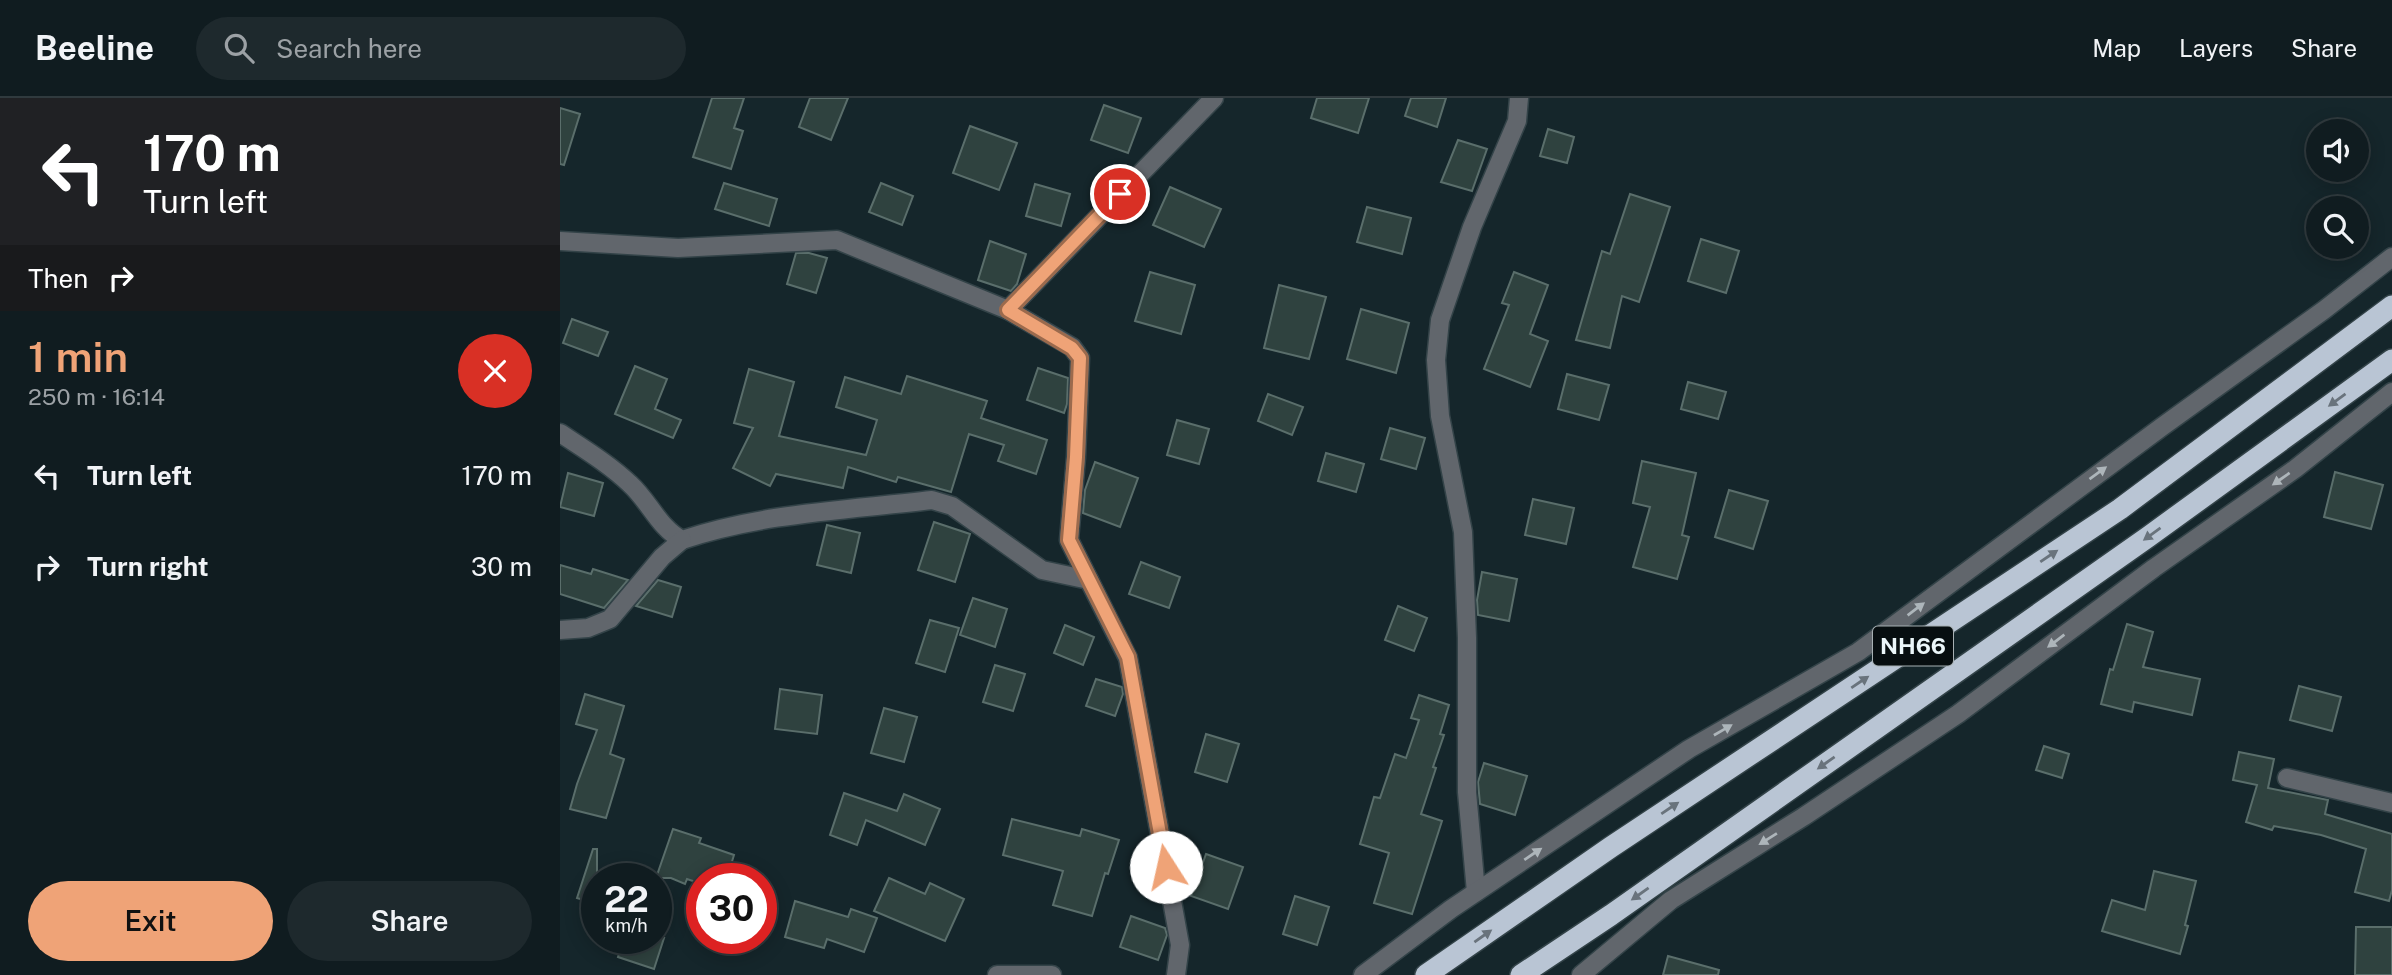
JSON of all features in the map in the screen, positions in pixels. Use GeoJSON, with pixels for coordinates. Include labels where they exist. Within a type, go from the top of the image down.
{"type":"FeatureCollection","features":[{"type":"Feature","properties":{"kind":"highway","name":"NH66"},"geometry":{"type":"LineString","coordinates":[[1426,975],[1611,847],[2120,509],[2392,306]]}},
{"type":"Feature","properties":{"kind":"highway","name":"NH66"},"geometry":{"type":"LineString","coordinates":[[1521,975],[2148,537],[2392,360]]}},
{"type":"Feature","properties":{"kind":"street"},"geometry":{"type":"LineString","coordinates":[[1008,310],[1214,98]]}},
{"type":"Feature","properties":{"kind":"street"},"geometry":{"type":"LineString","coordinates":[[1476,892],[1467,792],[1463,532],[1440,416],[1436,360],[1440,320],[1472,227],[1517,121],[1519,98]]}},
{"type":"Feature","properties":{"kind":"street"},"geometry":{"type":"LineString","coordinates":[[560,240],[678,248],[837,240],[1008,310],[1072,348],[1080,358],[1069,540],[1128,657],[1180,945],[1177,975]]}},
{"type":"Feature","properties":{"kind":"street"},"geometry":{"type":"LineString","coordinates":[[1363,975],[1476,892],[1689,749],[1858,652],[2324,310],[2392,257]]}},
{"type":"Feature","properties":{"kind":"street"},"geometry":{"type":"LineString","coordinates":[[1581,975],[1671,900],[1803,817],[1958,714],[2154,568],[2295,469],[2392,392]]}},
{"type":"Feature","properties":{"kind":"street"},"geometry":{"type":"LineString","coordinates":[[560,433],[595,456],[632,486],[673,535],[682,540]]}},
{"type":"Feature","properties":{"kind":"street"},"geometry":{"type":"LineString","coordinates":[[560,630],[588,628],[610,619],[662,557],[682,540],[716,528],[761,520],[932,500],[952,506],[1042,570],[1089,580]]}},
{"type":"Feature","properties":{"kind":"street"},"geometry":{"type":"LineString","coordinates":[[2287,778],[2392,803]]}},
{"type":"Feature","properties":{"kind":"street"},"geometry":{"type":"LineString","coordinates":[[997,975],[1052,975]]}},
{"type":"Feature","properties":{"kind":"building"},"geometry":{"type":"Polygon","coordinates":[[[712,98],[744,98],[734,128],[743,131],[731,169],[693,157],[712,98]]]}},
{"type":"Feature","properties":{"kind":"building"},"geometry":{"type":"Polygon","coordinates":[[[810,98],[848,98],[831,140],[799,127],[810,98]]]}},
{"type":"Feature","properties":{"kind":"building"},"geometry":{"type":"Polygon","coordinates":[[[1317,98],[1369,98],[1358,133],[1311,118],[1317,98]]]}},
{"type":"Feature","properties":{"kind":"building"},"geometry":{"type":"Polygon","coordinates":[[[1411,98],[1446,98],[1437,127],[1405,116],[1411,98]]]}},
{"type":"Feature","properties":{"kind":"building"},"geometry":{"type":"Polygon","coordinates":[[[1104,105],[1141,118],[1128,153],[1091,140],[1104,105]]]}},
{"type":"Feature","properties":{"kind":"building"},"geometry":{"type":"Polygon","coordinates":[[[560,108],[580,114],[564,165],[560,164],[560,108]]]}},
{"type":"Feature","properties":{"kind":"building"},"geometry":{"type":"Polygon","coordinates":[[[970,126],[1017,143],[999,190],[953,173],[970,126]]]}},
{"type":"Feature","properties":{"kind":"building"},"geometry":{"type":"Polygon","coordinates":[[[1548,129],[1574,137],[1567,163],[1540,156],[1548,129]]]}},
{"type":"Feature","properties":{"kind":"building"},"geometry":{"type":"Polygon","coordinates":[[[1458,140],[1487,149],[1472,191],[1441,182],[1458,140]]]}},
{"type":"Feature","properties":{"kind":"building"},"geometry":{"type":"Polygon","coordinates":[[[724,183],[777,199],[769,226],[715,209],[724,183]]]}},
{"type":"Feature","properties":{"kind":"building"},"geometry":{"type":"Polygon","coordinates":[[[881,183],[913,196],[902,225],[869,212],[881,183]]]}},
{"type":"Feature","properties":{"kind":"building"},"geometry":{"type":"Polygon","coordinates":[[[1035,184],[1070,194],[1061,226],[1026,216],[1035,184]]]}},
{"type":"Feature","properties":{"kind":"building"},"geometry":{"type":"Polygon","coordinates":[[[1170,187],[1221,209],[1204,247],[1153,225],[1170,187]]]}},
{"type":"Feature","properties":{"kind":"building"},"geometry":{"type":"Polygon","coordinates":[[[1630,194],[1670,207],[1639,302],[1622,296],[1610,348],[1576,340],[1602,251],[1610,254],[1630,194]]]}},
{"type":"Feature","properties":{"kind":"building"},"geometry":{"type":"Polygon","coordinates":[[[1367,207],[1411,218],[1402,254],[1357,242],[1367,207]]]}},
{"type":"Feature","properties":{"kind":"building"},"geometry":{"type":"Polygon","coordinates":[[[1701,239],[1739,251],[1726,293],[1688,281],[1701,239]]]}},
{"type":"Feature","properties":{"kind":"building"},"geometry":{"type":"Polygon","coordinates":[[[990,241],[1026,254],[1017,284],[1011,291],[978,280],[990,241]]]}},
{"type":"Feature","properties":{"kind":"building"},"geometry":{"type":"Polygon","coordinates":[[[796,253],[827,258],[816,293],[787,284],[796,253]]]}},
{"type":"Feature","properties":{"kind":"building"},"geometry":{"type":"Polygon","coordinates":[[[1150,272],[1195,285],[1181,334],[1135,321],[1150,272]]]}},
{"type":"Feature","properties":{"kind":"building"},"geometry":{"type":"Polygon","coordinates":[[[1514,272],[1548,285],[1530,334],[1548,341],[1530,387],[1484,369],[1509,305],[1502,303],[1514,272]]]}},
{"type":"Feature","properties":{"kind":"building"},"geometry":{"type":"Polygon","coordinates":[[[1279,285],[1326,297],[1309,359],[1264,348],[1279,285]]]}},
{"type":"Feature","properties":{"kind":"building"},"geometry":{"type":"Polygon","coordinates":[[[1361,309],[1409,323],[1396,373],[1347,359],[1361,309]]]}},
{"type":"Feature","properties":{"kind":"building"},"geometry":{"type":"Polygon","coordinates":[[[572,319],[608,332],[598,356],[563,343],[572,319]]]}},
{"type":"Feature","properties":{"kind":"building"},"geometry":{"type":"Polygon","coordinates":[[[635,366],[667,379],[655,409],[681,420],[673,438],[615,414],[635,366]]]}},
{"type":"Feature","properties":{"kind":"building"},"geometry":{"type":"Polygon","coordinates":[[[1038,368],[1068,378],[1064,413],[1027,400],[1038,368]]]}},
{"type":"Feature","properties":{"kind":"building"},"geometry":{"type":"Polygon","coordinates":[[[749,369],[794,382],[779,436],[866,455],[877,420],[836,407],[845,377],[901,394],[907,376],[987,401],[981,418],[1047,440],[1036,474],[998,461],[1004,445],[969,434],[951,492],[898,477],[896,482],[848,467],[843,488],[776,474],[770,486],[733,468],[753,428],[734,423],[749,369]]]}},
{"type":"Feature","properties":{"kind":"building"},"geometry":{"type":"Polygon","coordinates":[[[1567,374],[1609,385],[1599,420],[1558,409],[1567,374]]]}},
{"type":"Feature","properties":{"kind":"building"},"geometry":{"type":"Polygon","coordinates":[[[1688,382],[1726,392],[1718,419],[1681,409],[1688,382]]]}},
{"type":"Feature","properties":{"kind":"building"},"geometry":{"type":"Polygon","coordinates":[[[1268,394],[1303,407],[1292,435],[1258,421],[1268,394]]]}},
{"type":"Feature","properties":{"kind":"building"},"geometry":{"type":"Polygon","coordinates":[[[1177,420],[1209,429],[1199,464],[1167,455],[1177,420]]]}},
{"type":"Feature","properties":{"kind":"building"},"geometry":{"type":"Polygon","coordinates":[[[1390,428],[1425,438],[1416,469],[1381,459],[1390,428]]]}},
{"type":"Feature","properties":{"kind":"building"},"geometry":{"type":"Polygon","coordinates":[[[1326,453],[1364,464],[1356,492],[1318,481],[1326,453]]]}},
{"type":"Feature","properties":{"kind":"building"},"geometry":{"type":"Polygon","coordinates":[[[1642,461],[1696,473],[1682,535],[1689,537],[1677,579],[1633,567],[1650,507],[1633,503],[1642,461]]]}},
{"type":"Feature","properties":{"kind":"building"},"geometry":{"type":"Polygon","coordinates":[[[1095,462],[1138,478],[1120,527],[1083,513],[1085,490],[1095,462]]]}},
{"type":"Feature","properties":{"kind":"building"},"geometry":{"type":"Polygon","coordinates":[[[2335,472],[2383,485],[2371,529],[2324,517],[2335,472]]]}},
{"type":"Feature","properties":{"kind":"building"},"geometry":{"type":"Polygon","coordinates":[[[568,473],[603,483],[594,516],[560,507],[568,473]]]}},
{"type":"Feature","properties":{"kind":"building"},"geometry":{"type":"Polygon","coordinates":[[[1729,490],[1768,501],[1753,549],[1715,537],[1729,490]]]}},
{"type":"Feature","properties":{"kind":"building"},"geometry":{"type":"Polygon","coordinates":[[[1533,499],[1574,508],[1566,544],[1525,535],[1533,499]]]}},
{"type":"Feature","properties":{"kind":"building"},"geometry":{"type":"Polygon","coordinates":[[[934,522],[970,534],[955,582],[918,570],[934,522]]]}},
{"type":"Feature","properties":{"kind":"building"},"geometry":{"type":"Polygon","coordinates":[[[827,525],[860,533],[851,573],[817,565],[827,525]]]}},
{"type":"Feature","properties":{"kind":"building"},"geometry":{"type":"Polygon","coordinates":[[[1141,562],[1180,577],[1169,608],[1129,594],[1141,562]]]}},
{"type":"Feature","properties":{"kind":"building"},"geometry":{"type":"Polygon","coordinates":[[[560,565],[591,574],[593,569],[628,580],[604,608],[560,594],[560,565]]]}},
{"type":"Feature","properties":{"kind":"building"},"geometry":{"type":"Polygon","coordinates":[[[1482,572],[1517,579],[1509,621],[1478,615],[1477,600],[1482,572]]]}},
{"type":"Feature","properties":{"kind":"building"},"geometry":{"type":"Polygon","coordinates":[[[658,580],[681,587],[672,617],[636,606],[658,580]]]}},
{"type":"Feature","properties":{"kind":"building"},"geometry":{"type":"Polygon","coordinates":[[[973,598],[1007,609],[995,647],[960,635],[973,598]]]}},
{"type":"Feature","properties":{"kind":"building"},"geometry":{"type":"Polygon","coordinates":[[[1398,606],[1427,618],[1414,651],[1385,640],[1398,606]]]}},
{"type":"Feature","properties":{"kind":"building"},"geometry":{"type":"Polygon","coordinates":[[[930,620],[959,628],[945,672],[916,663],[930,620]]]}},
{"type":"Feature","properties":{"kind":"building"},"geometry":{"type":"Polygon","coordinates":[[[2127,624],[2153,632],[2143,667],[2200,679],[2192,715],[2134,702],[2132,712],[2101,704],[2110,669],[2113,670],[2127,624]]]}},
{"type":"Feature","properties":{"kind":"building"},"geometry":{"type":"Polygon","coordinates":[[[1065,625],[1094,637],[1083,665],[1054,653],[1065,625]]]}},
{"type":"Feature","properties":{"kind":"building"},"geometry":{"type":"Polygon","coordinates":[[[995,665],[1025,674],[1013,711],[983,702],[995,665]]]}},
{"type":"Feature","properties":{"kind":"building"},"geometry":{"type":"Polygon","coordinates":[[[1096,679],[1122,687],[1123,694],[1115,716],[1086,706],[1096,679]]]}},
{"type":"Feature","properties":{"kind":"building"},"geometry":{"type":"Polygon","coordinates":[[[2299,686],[2341,697],[2332,731],[2290,720],[2299,686]]]}},
{"type":"Feature","properties":{"kind":"building"},"geometry":{"type":"Polygon","coordinates":[[[780,689],[822,695],[817,734],[775,729],[780,689]]]}},
{"type":"Feature","properties":{"kind":"building"},"geometry":{"type":"Polygon","coordinates":[[[585,694],[624,706],[610,754],[624,759],[606,818],[570,809],[597,730],[576,724],[585,694]]]}},
{"type":"Feature","properties":{"kind":"building"},"geometry":{"type":"Polygon","coordinates":[[[1419,695],[1449,705],[1440,734],[1444,735],[1433,767],[1436,768],[1421,814],[1442,821],[1412,914],[1374,903],[1389,853],[1360,844],[1374,797],[1380,798],[1395,754],[1406,758],[1419,720],[1411,718],[1419,695]]]}},
{"type":"Feature","properties":{"kind":"building"},"geometry":{"type":"Polygon","coordinates":[[[884,708],[917,717],[904,762],[871,753],[884,708]]]}},
{"type":"Feature","properties":{"kind":"building"},"geometry":{"type":"Polygon","coordinates":[[[1206,734],[1239,744],[1227,782],[1195,772],[1206,734]]]}},
{"type":"Feature","properties":{"kind":"building"},"geometry":{"type":"Polygon","coordinates":[[[2044,746],[2069,754],[2062,778],[2036,770],[2044,746]]]}},
{"type":"Feature","properties":{"kind":"building"},"geometry":{"type":"Polygon","coordinates":[[[2239,752],[2274,759],[2268,788],[2328,800],[2325,814],[2392,834],[2392,890],[2389,901],[2355,892],[2366,849],[2321,835],[2274,826],[2272,830],[2246,822],[2257,785],[2233,780],[2239,752]]]}},
{"type":"Feature","properties":{"kind":"building"},"geometry":{"type":"Polygon","coordinates":[[[1484,763],[1527,776],[1515,815],[1480,804],[1478,782],[1484,763]]]}},
{"type":"Feature","properties":{"kind":"building"},"geometry":{"type":"Polygon","coordinates":[[[844,793],[897,811],[904,794],[940,809],[925,845],[866,820],[857,845],[830,835],[844,793]]]}},
{"type":"Feature","properties":{"kind":"building"},"geometry":{"type":"Polygon","coordinates":[[[1012,819],[1080,836],[1082,829],[1119,840],[1108,874],[1105,873],[1092,916],[1053,905],[1063,871],[1003,855],[1012,819]]]}},
{"type":"Feature","properties":{"kind":"building"},"geometry":{"type":"Polygon","coordinates":[[[673,829],[701,838],[699,843],[734,855],[732,863],[686,863],[685,884],[672,878],[672,863],[661,863],[673,829]]]}},
{"type":"Feature","properties":{"kind":"building"},"geometry":{"type":"Polygon","coordinates":[[[593,849],[597,849],[597,863],[588,863],[593,849]]]}},
{"type":"Feature","properties":{"kind":"building"},"geometry":{"type":"Polygon","coordinates":[[[1206,854],[1243,867],[1228,909],[1191,896],[1206,854]]]}},
{"type":"Feature","properties":{"kind":"building"},"geometry":{"type":"Polygon","coordinates":[[[2154,871],[2196,881],[2180,954],[2102,931],[2112,900],[2145,910],[2154,871]]]}},
{"type":"Feature","properties":{"kind":"building"},"geometry":{"type":"Polygon","coordinates":[[[889,878],[925,894],[930,883],[964,899],[945,941],[874,911],[889,878]]]}},
{"type":"Feature","properties":{"kind":"building"},"geometry":{"type":"Polygon","coordinates":[[[1295,896],[1329,907],[1317,945],[1283,934],[1295,896]]]}},
{"type":"Feature","properties":{"kind":"building"},"geometry":{"type":"Polygon","coordinates":[[[795,901],[848,917],[851,909],[877,918],[864,952],[827,939],[824,948],[785,937],[795,901]]]}},
{"type":"Feature","properties":{"kind":"building"},"geometry":{"type":"Polygon","coordinates":[[[1131,916],[1165,928],[1167,935],[1158,960],[1120,947],[1131,916]]]}},
{"type":"Feature","properties":{"kind":"building"},"geometry":{"type":"Polygon","coordinates":[[[2356,927],[2392,927],[2392,975],[2355,975],[2356,927]]]}},
{"type":"Feature","properties":{"kind":"building"},"geometry":{"type":"Polygon","coordinates":[[[619,954],[659,954],[654,969],[618,957],[619,954]]]}},
{"type":"Feature","properties":{"kind":"building"},"geometry":{"type":"Polygon","coordinates":[[[1668,956],[1719,970],[1718,975],[1663,975],[1668,956]]]}},
{"type":"Feature","properties":{"kind":"route"},"geometry":{"type":"LineString","coordinates":[[1120,194],[1008,310],[1072,348],[1080,358],[1069,540],[1128,657],[1166,867]]}}]}
